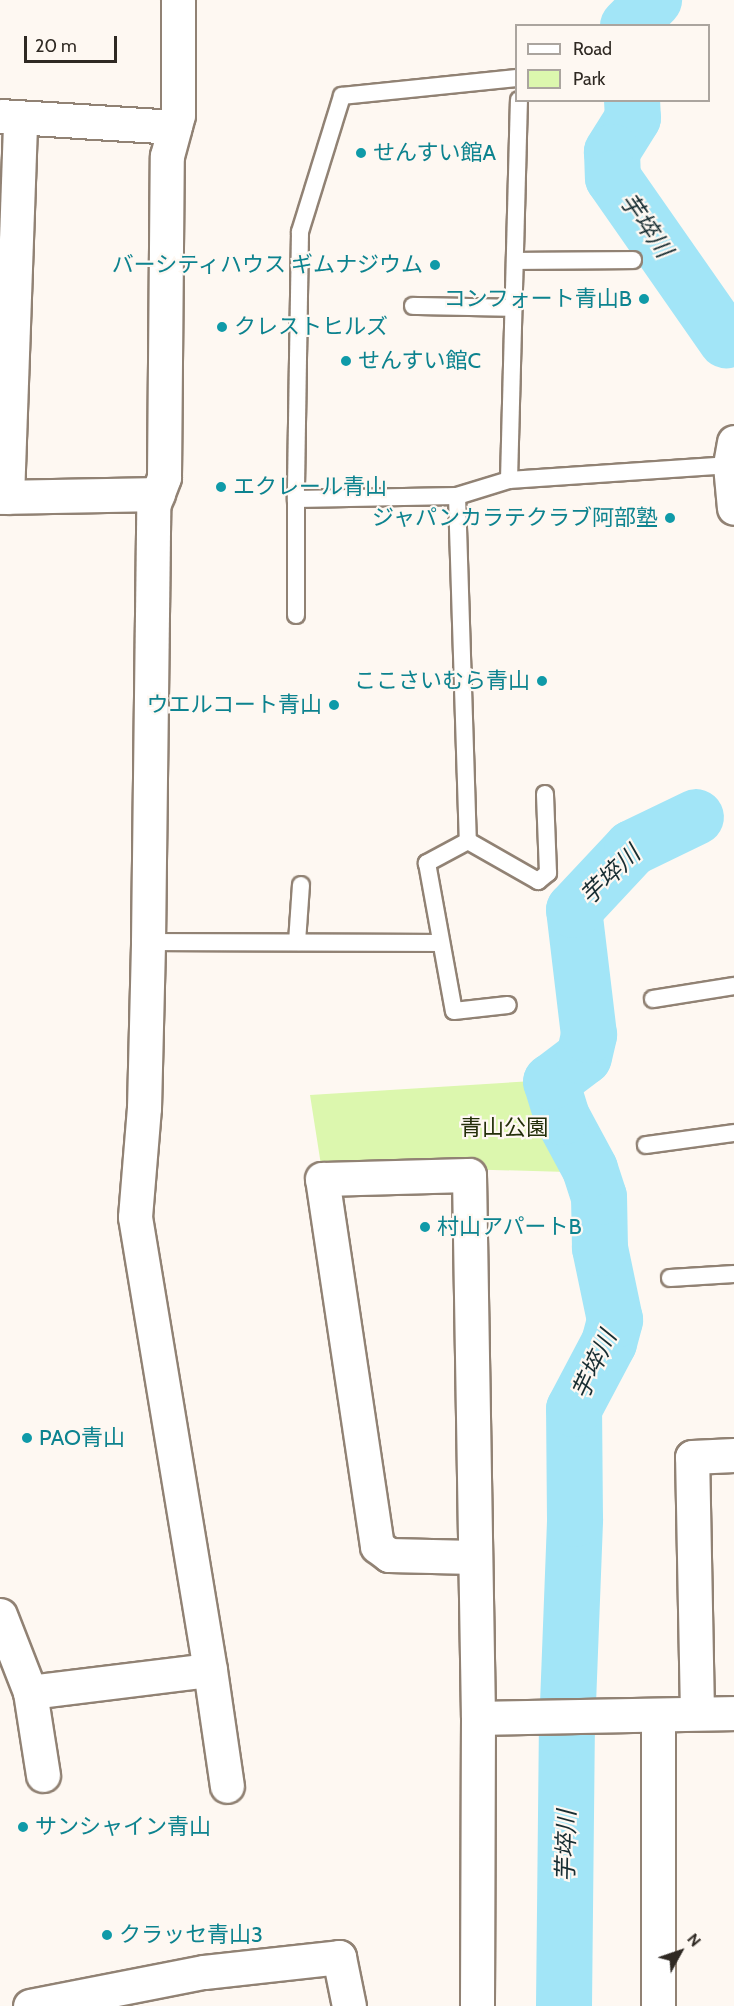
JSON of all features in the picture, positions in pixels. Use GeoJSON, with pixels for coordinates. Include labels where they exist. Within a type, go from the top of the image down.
{"type":"FeatureCollection","features":[{"type":"Feature","properties":{"kind":"street"},"geometry":{"type":"LineString","coordinates":[[178,0],[178,115],[167,156],[164,477],[153,506],[144,1108],[135,1217],[227,1786]]}},
{"type":"Feature","properties":{"kind":"street"},"geometry":{"type":"LineString","coordinates":[[158,494],[4,497],[10,117],[175,127]]}},
{"type":"Feature","properties":{"kind":"street"},"geometry":{"type":"LineString","coordinates":[[732,454],[734,508]]}},
{"type":"Feature","properties":{"kind":"street"},"geometry":{"type":"LineString","coordinates":[[474,1557],[388,1555],[377,1546],[322,1179],[469,1175],[478,1718],[477,2006]]}},
{"type":"Feature","properties":{"kind":"street"},"geometry":{"type":"LineString","coordinates":[[697,1713],[692,1457],[734,1455]]}},
{"type":"Feature","properties":{"kind":"street"},"geometry":{"type":"LineString","coordinates":[[0,1615],[30,1692],[43,1775]]}},
{"type":"Feature","properties":{"kind":"street"},"geometry":{"type":"LineString","coordinates":[[30,1692],[210,1670]]}},
{"type":"Feature","properties":{"kind":"street"},"geometry":{"type":"LineString","coordinates":[[478,1718],[734,1713]]}},
{"type":"Feature","properties":{"kind":"street"},"geometry":{"type":"LineString","coordinates":[[658,1715],[658,2006]]}},
{"type":"Feature","properties":{"kind":"street"},"geometry":{"type":"LineString","coordinates":[[30,2006],[204,1972],[339,1957],[349,2006]]}},
{"type":"Feature","properties":{"kind":"lane"},"geometry":{"type":"LineString","coordinates":[[296,615],[300,232],[342,96],[515,78]]}},
{"type":"Feature","properties":{"kind":"lane"},"geometry":{"type":"LineString","coordinates":[[509,480],[519,102]]}},
{"type":"Feature","properties":{"kind":"lane"},"geometry":{"type":"LineString","coordinates":[[516,261],[633,260]]}},
{"type":"Feature","properties":{"kind":"lane"},"geometry":{"type":"LineString","coordinates":[[413,306],[513,308]]}},
{"type":"Feature","properties":{"kind":"lane"},"geometry":{"type":"LineString","coordinates":[[296,500],[458,496],[509,480],[732,454]]}},
{"type":"Feature","properties":{"kind":"lane"},"geometry":{"type":"LineString","coordinates":[[458,496],[468,841]]}},
{"type":"Feature","properties":{"kind":"lane"},"geometry":{"type":"LineString","coordinates":[[468,841],[538,881],[548,873],[545,794]]}},
{"type":"Feature","properties":{"kind":"lane"},"geometry":{"type":"LineString","coordinates":[[468,841],[427,863],[454,1011],[508,1005]]}},
{"type":"Feature","properties":{"kind":"lane"},"geometry":{"type":"LineString","coordinates":[[297,942],[301,885]]}},
{"type":"Feature","properties":{"kind":"lane"},"geometry":{"type":"LineString","coordinates":[[148,942],[441,943]]}},
{"type":"Feature","properties":{"kind":"lane"},"geometry":{"type":"LineString","coordinates":[[653,999],[734,986]]}},
{"type":"Feature","properties":{"kind":"lane"},"geometry":{"type":"LineString","coordinates":[[646,1145],[734,1133]]}},
{"type":"Feature","properties":{"kind":"lane"},"geometry":{"type":"LineString","coordinates":[[670,1278],[734,1274]]}},
{"type":"Feature","properties":{"kind":"green space","name":"青山公園"},"geometry":{"type":"Polygon","coordinates":[[[533,1081],[567,1172],[321,1165],[310,1095],[533,1081]]]}},
{"type":"Feature","properties":{"kind":"waterway","name":"芋埣川"},"geometry":{"type":"LineString","coordinates":[[630,24],[654,0]]}},
{"type":"Feature","properties":{"kind":"waterway","name":"芋埣川"},"geometry":{"type":"LineString","coordinates":[[632,102],[633,118],[612,152],[613,178],[726,340]]}},
{"type":"Feature","properties":{"kind":"waterway","name":"芋埣川"},"geometry":{"type":"LineString","coordinates":[[564,2006],[567,1730],[575,1519],[574,1409],[609,1343],[615,1320],[600,1248],[599,1197],[590,1169],[562,1117],[551,1082],[584,1057],[589,1035],[574,910],[632,848],[696,817]]}},
{"type":"Feature","properties":{"kind":"place","name":"せんすい館A"},"geometry":{"type":"Point","coordinates":[361,153]}},
{"type":"Feature","properties":{"kind":"place","name":"バーシティハウス ギムナジウム"},"geometry":{"type":"Point","coordinates":[435,265]}},
{"type":"Feature","properties":{"kind":"place","name":"コンフォート青山B"},"geometry":{"type":"Point","coordinates":[644,299]}},
{"type":"Feature","properties":{"kind":"place","name":"クレストヒルズ"},"geometry":{"type":"Point","coordinates":[222,327]}},
{"type":"Feature","properties":{"kind":"place","name":"せんすい館C"},"geometry":{"type":"Point","coordinates":[346,361]}},
{"type":"Feature","properties":{"kind":"place","name":"エクレール青山"},"geometry":{"type":"Point","coordinates":[221,487]}},
{"type":"Feature","properties":{"kind":"place","name":"ジャパンカラテクラブ阿部塾"},"geometry":{"type":"Point","coordinates":[670,518]}},
{"type":"Feature","properties":{"kind":"place","name":"ここさいむら青山"},"geometry":{"type":"Point","coordinates":[542,681]}},
{"type":"Feature","properties":{"kind":"place","name":"ウエルコート青山"},"geometry":{"type":"Point","coordinates":[334,705]}},
{"type":"Feature","properties":{"kind":"place","name":"村山アパートB"},"geometry":{"type":"Point","coordinates":[425,1227]}},
{"type":"Feature","properties":{"kind":"place","name":"PAO青山"},"geometry":{"type":"Point","coordinates":[27,1438]}},
{"type":"Feature","properties":{"kind":"place","name":"サンシャイン青山"},"geometry":{"type":"Point","coordinates":[23,1827]}},
{"type":"Feature","properties":{"kind":"place","name":"クラッセ青山3"},"geometry":{"type":"Point","coordinates":[107,1935]}}]}
